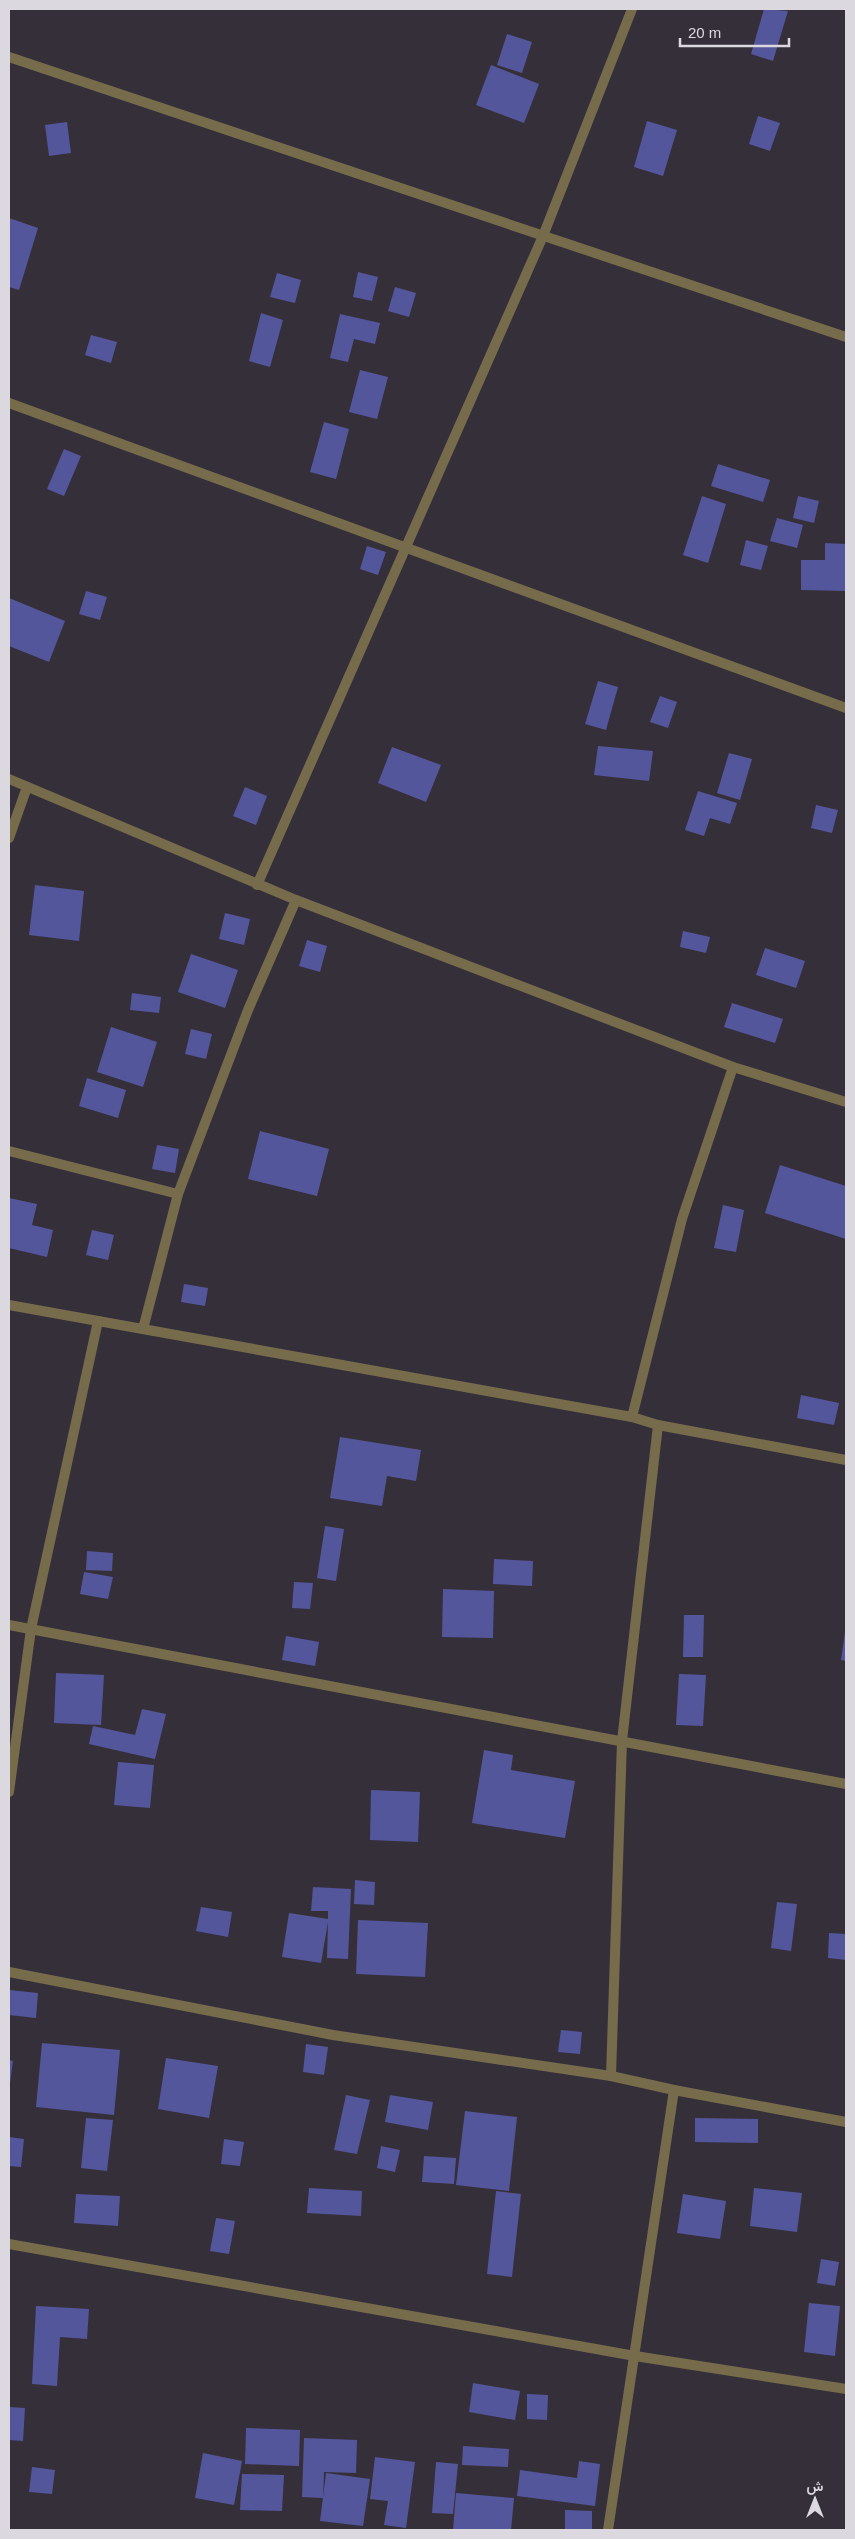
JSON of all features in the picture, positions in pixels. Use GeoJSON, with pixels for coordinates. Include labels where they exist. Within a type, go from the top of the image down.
{"type":"FeatureCollection","features":[{"type":"Feature","properties":{"kind":"street"},"geometry":{"type":"LineString","coordinates":[[257,885],[543,236],[632,9]]}},
{"type":"Feature","properties":{"kind":"street"},"geometry":{"type":"LineString","coordinates":[[9,57],[846,336]]}},
{"type":"Feature","properties":{"kind":"street"},"geometry":{"type":"LineString","coordinates":[[9,403],[846,708]]}},
{"type":"Feature","properties":{"kind":"street"},"geometry":{"type":"LineString","coordinates":[[9,779],[257,885],[733,1067],[846,1102]]}},
{"type":"Feature","properties":{"kind":"street"},"geometry":{"type":"LineString","coordinates":[[9,838],[27,787]]}},
{"type":"Feature","properties":{"kind":"street"},"geometry":{"type":"LineString","coordinates":[[142,1329],[178,1194],[248,1010],[296,900]]}},
{"type":"Feature","properties":{"kind":"street"},"geometry":{"type":"LineString","coordinates":[[632,1417],[682,1218],[733,1067]]}},
{"type":"Feature","properties":{"kind":"street"},"geometry":{"type":"LineString","coordinates":[[9,1152],[178,1194]]}},
{"type":"Feature","properties":{"kind":"street"},"geometry":{"type":"LineString","coordinates":[[9,1305],[632,1417],[658,1426],[846,1460]]}},
{"type":"Feature","properties":{"kind":"street"},"geometry":{"type":"LineString","coordinates":[[9,1792],[31,1629],[98,1321]]}},
{"type":"Feature","properties":{"kind":"street"},"geometry":{"type":"LineString","coordinates":[[611,2076],[622,1741],[658,1426]]}},
{"type":"Feature","properties":{"kind":"street"},"geometry":{"type":"LineString","coordinates":[[9,1625],[846,1784]]}},
{"type":"Feature","properties":{"kind":"street"},"geometry":{"type":"LineString","coordinates":[[9,1972],[333,2035],[611,2076],[674,2090],[846,2122]]}},
{"type":"Feature","properties":{"kind":"street"},"geometry":{"type":"LineString","coordinates":[[608,2530],[674,2090]]}},
{"type":"Feature","properties":{"kind":"street"},"geometry":{"type":"LineString","coordinates":[[9,2244],[635,2356],[846,2389]]}},
{"type":"Feature","properties":{"kind":"building"},"geometry":{"type":"Polygon","coordinates":[[[764,9],[788,11],[773,61],[751,54],[764,9]]]}},
{"type":"Feature","properties":{"kind":"building"},"geometry":{"type":"Polygon","coordinates":[[[507,34],[532,42],[522,73],[497,65],[507,34]]]}},
{"type":"Feature","properties":{"kind":"building"},"geometry":{"type":"Polygon","coordinates":[[[491,65],[539,84],[524,123],[476,105],[491,65]]]}},
{"type":"Feature","properties":{"kind":"building"},"geometry":{"type":"Polygon","coordinates":[[[758,116],[780,123],[770,151],[749,144],[758,116]]]}},
{"type":"Feature","properties":{"kind":"building"},"geometry":{"type":"Polygon","coordinates":[[[647,121],[677,130],[663,176],[634,167],[647,121]]]}},
{"type":"Feature","properties":{"kind":"building"},"geometry":{"type":"Polygon","coordinates":[[[67,122],[71,153],[49,156],[45,125],[67,122]]]}},
{"type":"Feature","properties":{"kind":"building"},"geometry":{"type":"Polygon","coordinates":[[[9,218],[38,228],[19,290],[9,287],[9,218]]]}},
{"type":"Feature","properties":{"kind":"building"},"geometry":{"type":"Polygon","coordinates":[[[358,272],[378,277],[372,301],[353,297],[358,272]]]}},
{"type":"Feature","properties":{"kind":"building"},"geometry":{"type":"Polygon","coordinates":[[[277,273],[301,280],[295,303],[270,297],[277,273]]]}},
{"type":"Feature","properties":{"kind":"building"},"geometry":{"type":"Polygon","coordinates":[[[395,287],[416,293],[409,317],[388,311],[395,287]]]}},
{"type":"Feature","properties":{"kind":"building"},"geometry":{"type":"Polygon","coordinates":[[[261,313],[283,320],[270,367],[249,361],[261,313]]]}},
{"type":"Feature","properties":{"kind":"building"},"geometry":{"type":"Polygon","coordinates":[[[340,314],[380,323],[375,344],[354,339],[348,362],[330,358],[340,314]]]}},
{"type":"Feature","properties":{"kind":"building"},"geometry":{"type":"Polygon","coordinates":[[[91,335],[117,342],[111,363],[85,355],[91,335]]]}},
{"type":"Feature","properties":{"kind":"building"},"geometry":{"type":"Polygon","coordinates":[[[360,370],[388,377],[377,419],[349,412],[360,370]]]}},
{"type":"Feature","properties":{"kind":"building"},"geometry":{"type":"Polygon","coordinates":[[[324,422],[349,429],[336,479],[310,472],[324,422]]]}},
{"type":"Feature","properties":{"kind":"building"},"geometry":{"type":"Polygon","coordinates":[[[64,449],[81,456],[64,496],[47,489],[64,449]]]}},
{"type":"Feature","properties":{"kind":"building"},"geometry":{"type":"Polygon","coordinates":[[[718,464],[770,480],[763,502],[711,486],[718,464]]]}},
{"type":"Feature","properties":{"kind":"building"},"geometry":{"type":"Polygon","coordinates":[[[702,496],[726,504],[708,563],[683,555],[702,496]]]}},
{"type":"Feature","properties":{"kind":"building"},"geometry":{"type":"Polygon","coordinates":[[[798,496],[819,501],[814,523],[793,518],[798,496]]]}},
{"type":"Feature","properties":{"kind":"building"},"geometry":{"type":"Polygon","coordinates":[[[777,518],[803,525],[797,548],[770,541],[777,518]]]}},
{"type":"Feature","properties":{"kind":"building"},"geometry":{"type":"Polygon","coordinates":[[[746,540],[768,546],[761,570],[740,565],[746,540]]]}},
{"type":"Feature","properties":{"kind":"building"},"geometry":{"type":"Polygon","coordinates":[[[825,543],[846,544],[846,591],[801,590],[801,560],[825,560],[825,543]]]}},
{"type":"Feature","properties":{"kind":"building"},"geometry":{"type":"Polygon","coordinates":[[[367,546],[386,552],[378,575],[360,569],[367,546]]]}},
{"type":"Feature","properties":{"kind":"building"},"geometry":{"type":"Polygon","coordinates":[[[86,591],[107,597],[100,620],[79,614],[86,591]]]}},
{"type":"Feature","properties":{"kind":"building"},"geometry":{"type":"Polygon","coordinates":[[[9,598],[65,621],[49,662],[9,646],[9,598]]]}},
{"type":"Feature","properties":{"kind":"building"},"geometry":{"type":"Polygon","coordinates":[[[598,681],[618,687],[606,730],[585,724],[598,681]]]}},
{"type":"Feature","properties":{"kind":"building"},"geometry":{"type":"Polygon","coordinates":[[[660,696],[677,702],[668,728],[650,722],[660,696]]]}},
{"type":"Feature","properties":{"kind":"building"},"geometry":{"type":"Polygon","coordinates":[[[598,746],[653,751],[649,781],[594,775],[598,746]]]}},
{"type":"Feature","properties":{"kind":"building"},"geometry":{"type":"Polygon","coordinates":[[[392,747],[441,765],[426,802],[378,783],[392,747]]]}},
{"type":"Feature","properties":{"kind":"building"},"geometry":{"type":"Polygon","coordinates":[[[729,753],[752,759],[740,800],[717,793],[729,753]]]}},
{"type":"Feature","properties":{"kind":"building"},"geometry":{"type":"Polygon","coordinates":[[[245,787],[267,796],[256,825],[233,816],[245,787]]]}},
{"type":"Feature","properties":{"kind":"building"},"geometry":{"type":"Polygon","coordinates":[[[698,791],[737,803],[730,824],[710,818],[704,836],[685,830],[698,791]]]}},
{"type":"Feature","properties":{"kind":"building"},"geometry":{"type":"Polygon","coordinates":[[[816,805],[838,810],[832,833],[811,828],[816,805]]]}},
{"type":"Feature","properties":{"kind":"building"},"geometry":{"type":"Polygon","coordinates":[[[35,885],[84,891],[79,941],[29,935],[35,885]]]}},
{"type":"Feature","properties":{"kind":"building"},"geometry":{"type":"Polygon","coordinates":[[[225,913],[250,919],[244,945],[219,939],[225,913]]]}},
{"type":"Feature","properties":{"kind":"building"},"geometry":{"type":"Polygon","coordinates":[[[683,931],[710,937],[706,953],[680,947],[683,931]]]}},
{"type":"Feature","properties":{"kind":"building"},"geometry":{"type":"Polygon","coordinates":[[[307,940],[327,946],[320,972],[299,966],[307,940]]]}},
{"type":"Feature","properties":{"kind":"building"},"geometry":{"type":"Polygon","coordinates":[[[765,948],[805,961],[796,988],[756,975],[765,948]]]}},
{"type":"Feature","properties":{"kind":"building"},"geometry":{"type":"Polygon","coordinates":[[[191,954],[238,970],[225,1008],[178,992],[191,954]]]}},
{"type":"Feature","properties":{"kind":"building"},"geometry":{"type":"Polygon","coordinates":[[[132,993],[161,997],[159,1013],[130,1010],[132,993]]]}},
{"type":"Feature","properties":{"kind":"building"},"geometry":{"type":"Polygon","coordinates":[[[732,1003],[783,1019],[775,1043],[724,1027],[732,1003]]]}},
{"type":"Feature","properties":{"kind":"building"},"geometry":{"type":"Polygon","coordinates":[[[111,1027],[157,1042],[143,1087],[97,1072],[111,1027]]]}},
{"type":"Feature","properties":{"kind":"building"},"geometry":{"type":"Polygon","coordinates":[[[191,1029],[212,1034],[206,1059],[185,1054],[191,1029]]]}},
{"type":"Feature","properties":{"kind":"building"},"geometry":{"type":"Polygon","coordinates":[[[87,1078],[126,1090],[118,1118],[79,1106],[87,1078]]]}},
{"type":"Feature","properties":{"kind":"building"},"geometry":{"type":"Polygon","coordinates":[[[260,1131],[329,1149],[317,1196],[248,1179],[260,1131]]]}},
{"type":"Feature","properties":{"kind":"building"},"geometry":{"type":"Polygon","coordinates":[[[157,1145],[179,1149],[175,1173],[152,1169],[157,1145]]]}},
{"type":"Feature","properties":{"kind":"building"},"geometry":{"type":"Polygon","coordinates":[[[780,1165],[846,1186],[846,1239],[765,1213],[780,1165]]]}},
{"type":"Feature","properties":{"kind":"building"},"geometry":{"type":"Polygon","coordinates":[[[9,1198],[37,1204],[32,1225],[53,1230],[47,1257],[9,1248],[9,1198]]]}},
{"type":"Feature","properties":{"kind":"building"},"geometry":{"type":"Polygon","coordinates":[[[723,1205],[744,1210],[736,1252],[714,1248],[723,1205]]]}},
{"type":"Feature","properties":{"kind":"building"},"geometry":{"type":"Polygon","coordinates":[[[92,1230],[114,1235],[108,1260],[86,1255],[92,1230]]]}},
{"type":"Feature","properties":{"kind":"building"},"geometry":{"type":"Polygon","coordinates":[[[184,1284],[208,1288],[205,1306],[181,1302],[184,1284]]]}},
{"type":"Feature","properties":{"kind":"building"},"geometry":{"type":"Polygon","coordinates":[[[801,1395],[839,1403],[834,1425],[797,1418],[801,1395]]]}},
{"type":"Feature","properties":{"kind":"building"},"geometry":{"type":"Polygon","coordinates":[[[340,1437],[421,1450],[416,1481],[387,1476],[382,1506],[330,1498],[340,1437]]]}},
{"type":"Feature","properties":{"kind":"building"},"geometry":{"type":"Polygon","coordinates":[[[325,1526],[344,1529],[336,1581],[317,1578],[325,1526]]]}},
{"type":"Feature","properties":{"kind":"building"},"geometry":{"type":"Polygon","coordinates":[[[87,1551],[113,1553],[112,1571],[86,1570],[87,1551]]]}},
{"type":"Feature","properties":{"kind":"building"},"geometry":{"type":"Polygon","coordinates":[[[494,1559],[533,1561],[532,1586],[493,1584],[494,1559]]]}},
{"type":"Feature","properties":{"kind":"building"},"geometry":{"type":"Polygon","coordinates":[[[84,1572],[113,1577],[108,1599],[80,1594],[84,1572]]]}},
{"type":"Feature","properties":{"kind":"building"},"geometry":{"type":"Polygon","coordinates":[[[294,1582],[313,1583],[310,1609],[292,1608],[294,1582]]]}},
{"type":"Feature","properties":{"kind":"building"},"geometry":{"type":"Polygon","coordinates":[[[443,1589],[494,1591],[493,1638],[442,1637],[443,1589]]]}},
{"type":"Feature","properties":{"kind":"building"},"geometry":{"type":"Polygon","coordinates":[[[684,1615],[704,1615],[703,1657],[683,1657],[684,1615]]]}},
{"type":"Feature","properties":{"kind":"building"},"geometry":{"type":"Polygon","coordinates":[[[846,1632],[846,1661],[841,1660],[846,1632]]]}},
{"type":"Feature","properties":{"kind":"building"},"geometry":{"type":"Polygon","coordinates":[[[286,1636],[319,1642],[315,1666],[282,1660],[286,1636]]]}},
{"type":"Feature","properties":{"kind":"building"},"geometry":{"type":"Polygon","coordinates":[[[56,1673],[104,1675],[101,1725],[54,1723],[56,1673]]]}},
{"type":"Feature","properties":{"kind":"building"},"geometry":{"type":"Polygon","coordinates":[[[679,1674],[706,1675],[703,1726],[676,1725],[679,1674]]]}},
{"type":"Feature","properties":{"kind":"building"},"geometry":{"type":"Polygon","coordinates":[[[142,1709],[166,1714],[155,1759],[89,1744],[93,1726],[135,1735],[142,1709]]]}},
{"type":"Feature","properties":{"kind":"building"},"geometry":{"type":"Polygon","coordinates":[[[484,1750],[513,1755],[511,1770],[575,1781],[565,1838],[472,1823],[484,1750]]]}},
{"type":"Feature","properties":{"kind":"building"},"geometry":{"type":"Polygon","coordinates":[[[118,1762],[154,1765],[150,1808],[114,1805],[118,1762]]]}},
{"type":"Feature","properties":{"kind":"building"},"geometry":{"type":"Polygon","coordinates":[[[371,1790],[420,1792],[418,1842],[370,1840],[371,1790]]]}},
{"type":"Feature","properties":{"kind":"building"},"geometry":{"type":"Polygon","coordinates":[[[355,1880],[375,1882],[374,1905],[354,1904],[355,1880]]]}},
{"type":"Feature","properties":{"kind":"building"},"geometry":{"type":"Polygon","coordinates":[[[313,1887],[351,1889],[348,1959],[327,1958],[328,1922],[321,1963],[282,1957],[289,1913],[328,1919],[328,1911],[311,1911],[313,1887]]]}},
{"type":"Feature","properties":{"kind":"building"},"geometry":{"type":"Polygon","coordinates":[[[777,1902],[797,1904],[791,1951],[771,1948],[777,1902]]]}},
{"type":"Feature","properties":{"kind":"building"},"geometry":{"type":"Polygon","coordinates":[[[201,1907],[232,1912],[228,1937],[196,1931],[201,1907]]]}},
{"type":"Feature","properties":{"kind":"building"},"geometry":{"type":"Polygon","coordinates":[[[358,1920],[428,1923],[425,1977],[356,1974],[358,1920]]]}},
{"type":"Feature","properties":{"kind":"building"},"geometry":{"type":"Polygon","coordinates":[[[829,1933],[846,1934],[846,1960],[828,1958],[829,1933]]]}},
{"type":"Feature","properties":{"kind":"building"},"geometry":{"type":"Polygon","coordinates":[[[9,1990],[38,1993],[36,2018],[9,2015],[9,1990]]]}},
{"type":"Feature","properties":{"kind":"building"},"geometry":{"type":"Polygon","coordinates":[[[561,2030],[582,2032],[580,2054],[558,2052],[561,2030]]]}},
{"type":"Feature","properties":{"kind":"building"},"geometry":{"type":"Polygon","coordinates":[[[42,2043],[120,2050],[114,2115],[36,2107],[42,2043]]]}},
{"type":"Feature","properties":{"kind":"building"},"geometry":{"type":"Polygon","coordinates":[[[306,2044],[328,2047],[324,2075],[303,2072],[306,2044]]]}},
{"type":"Feature","properties":{"kind":"building"},"geometry":{"type":"Polygon","coordinates":[[[166,2058],[218,2066],[209,2118],[158,2109],[166,2058]]]}},
{"type":"Feature","properties":{"kind":"building"},"geometry":{"type":"Polygon","coordinates":[[[9,2060],[13,2061],[10,2083],[9,2083],[9,2060]]]}},
{"type":"Feature","properties":{"kind":"building"},"geometry":{"type":"Polygon","coordinates":[[[346,2095],[370,2100],[357,2154],[334,2150],[346,2095]]]}},
{"type":"Feature","properties":{"kind":"building"},"geometry":{"type":"Polygon","coordinates":[[[390,2095],[433,2102],[428,2130],[385,2122],[390,2095]]]}},
{"type":"Feature","properties":{"kind":"building"},"geometry":{"type":"Polygon","coordinates":[[[465,2111],[517,2117],[509,2191],[456,2185],[465,2111]]]}},
{"type":"Feature","properties":{"kind":"building"},"geometry":{"type":"Polygon","coordinates":[[[86,2118],[113,2120],[107,2171],[81,2168],[86,2118]]]}},
{"type":"Feature","properties":{"kind":"building"},"geometry":{"type":"Polygon","coordinates":[[[695,2118],[758,2119],[758,2143],[695,2142],[695,2118]]]}},
{"type":"Feature","properties":{"kind":"building"},"geometry":{"type":"Polygon","coordinates":[[[9,2137],[24,2139],[21,2167],[9,2166],[9,2137]]]}},
{"type":"Feature","properties":{"kind":"building"},"geometry":{"type":"Polygon","coordinates":[[[224,2139],[244,2142],[240,2166],[221,2164],[224,2139]]]}},
{"type":"Feature","properties":{"kind":"building"},"geometry":{"type":"Polygon","coordinates":[[[381,2146],[400,2150],[395,2172],[377,2168],[381,2146]]]}},
{"type":"Feature","properties":{"kind":"building"},"geometry":{"type":"Polygon","coordinates":[[[424,2156],[456,2158],[454,2184],[422,2182],[424,2156]]]}},
{"type":"Feature","properties":{"kind":"building"},"geometry":{"type":"Polygon","coordinates":[[[309,2188],[362,2191],[361,2216],[307,2213],[309,2188]]]}},
{"type":"Feature","properties":{"kind":"building"},"geometry":{"type":"Polygon","coordinates":[[[754,2188],[802,2193],[797,2232],[750,2226],[754,2188]]]}},
{"type":"Feature","properties":{"kind":"building"},"geometry":{"type":"Polygon","coordinates":[[[496,2191],[521,2194],[512,2277],[487,2274],[496,2191]]]}},
{"type":"Feature","properties":{"kind":"building"},"geometry":{"type":"Polygon","coordinates":[[[76,2194],[120,2196],[118,2226],[74,2223],[76,2194]]]}},
{"type":"Feature","properties":{"kind":"building"},"geometry":{"type":"Polygon","coordinates":[[[683,2194],[726,2201],[720,2239],[677,2233],[683,2194]]]}},
{"type":"Feature","properties":{"kind":"building"},"geometry":{"type":"Polygon","coordinates":[[[216,2218],[235,2221],[229,2254],[210,2251],[216,2218]]]}},
{"type":"Feature","properties":{"kind":"building"},"geometry":{"type":"Polygon","coordinates":[[[821,2259],[839,2262],[835,2286],[817,2283],[821,2259]]]}},
{"type":"Feature","properties":{"kind":"building"},"geometry":{"type":"Polygon","coordinates":[[[809,2303],[840,2306],[835,2356],[804,2352],[809,2303]]]}},
{"type":"Feature","properties":{"kind":"building"},"geometry":{"type":"Polygon","coordinates":[[[36,2306],[89,2309],[87,2339],[60,2337],[57,2386],[32,2384],[36,2306]]]}},
{"type":"Feature","properties":{"kind":"building"},"geometry":{"type":"Polygon","coordinates":[[[473,2383],[520,2391],[515,2420],[469,2412],[473,2383]]]}},
{"type":"Feature","properties":{"kind":"building"},"geometry":{"type":"Polygon","coordinates":[[[527,2394],[548,2395],[547,2420],[527,2419],[527,2394]]]}},
{"type":"Feature","properties":{"kind":"building"},"geometry":{"type":"Polygon","coordinates":[[[9,2407],[25,2408],[23,2441],[9,2440],[9,2407]]]}},
{"type":"Feature","properties":{"kind":"building"},"geometry":{"type":"Polygon","coordinates":[[[246,2428],[300,2430],[299,2466],[245,2464],[246,2428]]]}},
{"type":"Feature","properties":{"kind":"building"},"geometry":{"type":"Polygon","coordinates":[[[304,2438],[357,2440],[356,2473],[324,2472],[323,2498],[302,2497],[304,2438]]]}},
{"type":"Feature","properties":{"kind":"building"},"geometry":{"type":"Polygon","coordinates":[[[463,2446],[509,2449],[508,2467],[462,2465],[463,2446]]]}},
{"type":"Feature","properties":{"kind":"building"},"geometry":{"type":"Polygon","coordinates":[[[203,2453],[242,2461],[234,2505],[195,2498],[203,2453]]]}},
{"type":"Feature","properties":{"kind":"building"},"geometry":{"type":"Polygon","coordinates":[[[375,2457],[415,2462],[406,2528],[384,2525],[388,2501],[370,2499],[375,2457]]]}},
{"type":"Feature","properties":{"kind":"building"},"geometry":{"type":"Polygon","coordinates":[[[579,2461],[600,2464],[595,2506],[517,2496],[520,2470],[577,2478],[579,2461]]]}},
{"type":"Feature","properties":{"kind":"building"},"geometry":{"type":"Polygon","coordinates":[[[436,2462],[458,2464],[453,2514],[432,2513],[436,2462]]]}},
{"type":"Feature","properties":{"kind":"building"},"geometry":{"type":"Polygon","coordinates":[[[32,2467],[55,2470],[52,2494],[29,2492],[32,2467]]]}},
{"type":"Feature","properties":{"kind":"building"},"geometry":{"type":"Polygon","coordinates":[[[326,2473],[370,2479],[363,2526],[320,2521],[326,2473]]]}},
{"type":"Feature","properties":{"kind":"building"},"geometry":{"type":"Polygon","coordinates":[[[242,2474],[284,2475],[282,2511],[240,2510],[242,2474]]]}},
{"type":"Feature","properties":{"kind":"building"},"geometry":{"type":"Polygon","coordinates":[[[456,2493],[514,2498],[511,2530],[453,2530],[456,2493]]]}},
{"type":"Feature","properties":{"kind":"building"},"geometry":{"type":"Polygon","coordinates":[[[565,2510],[592,2511],[592,2530],[565,2530],[565,2510]]]}}]}
